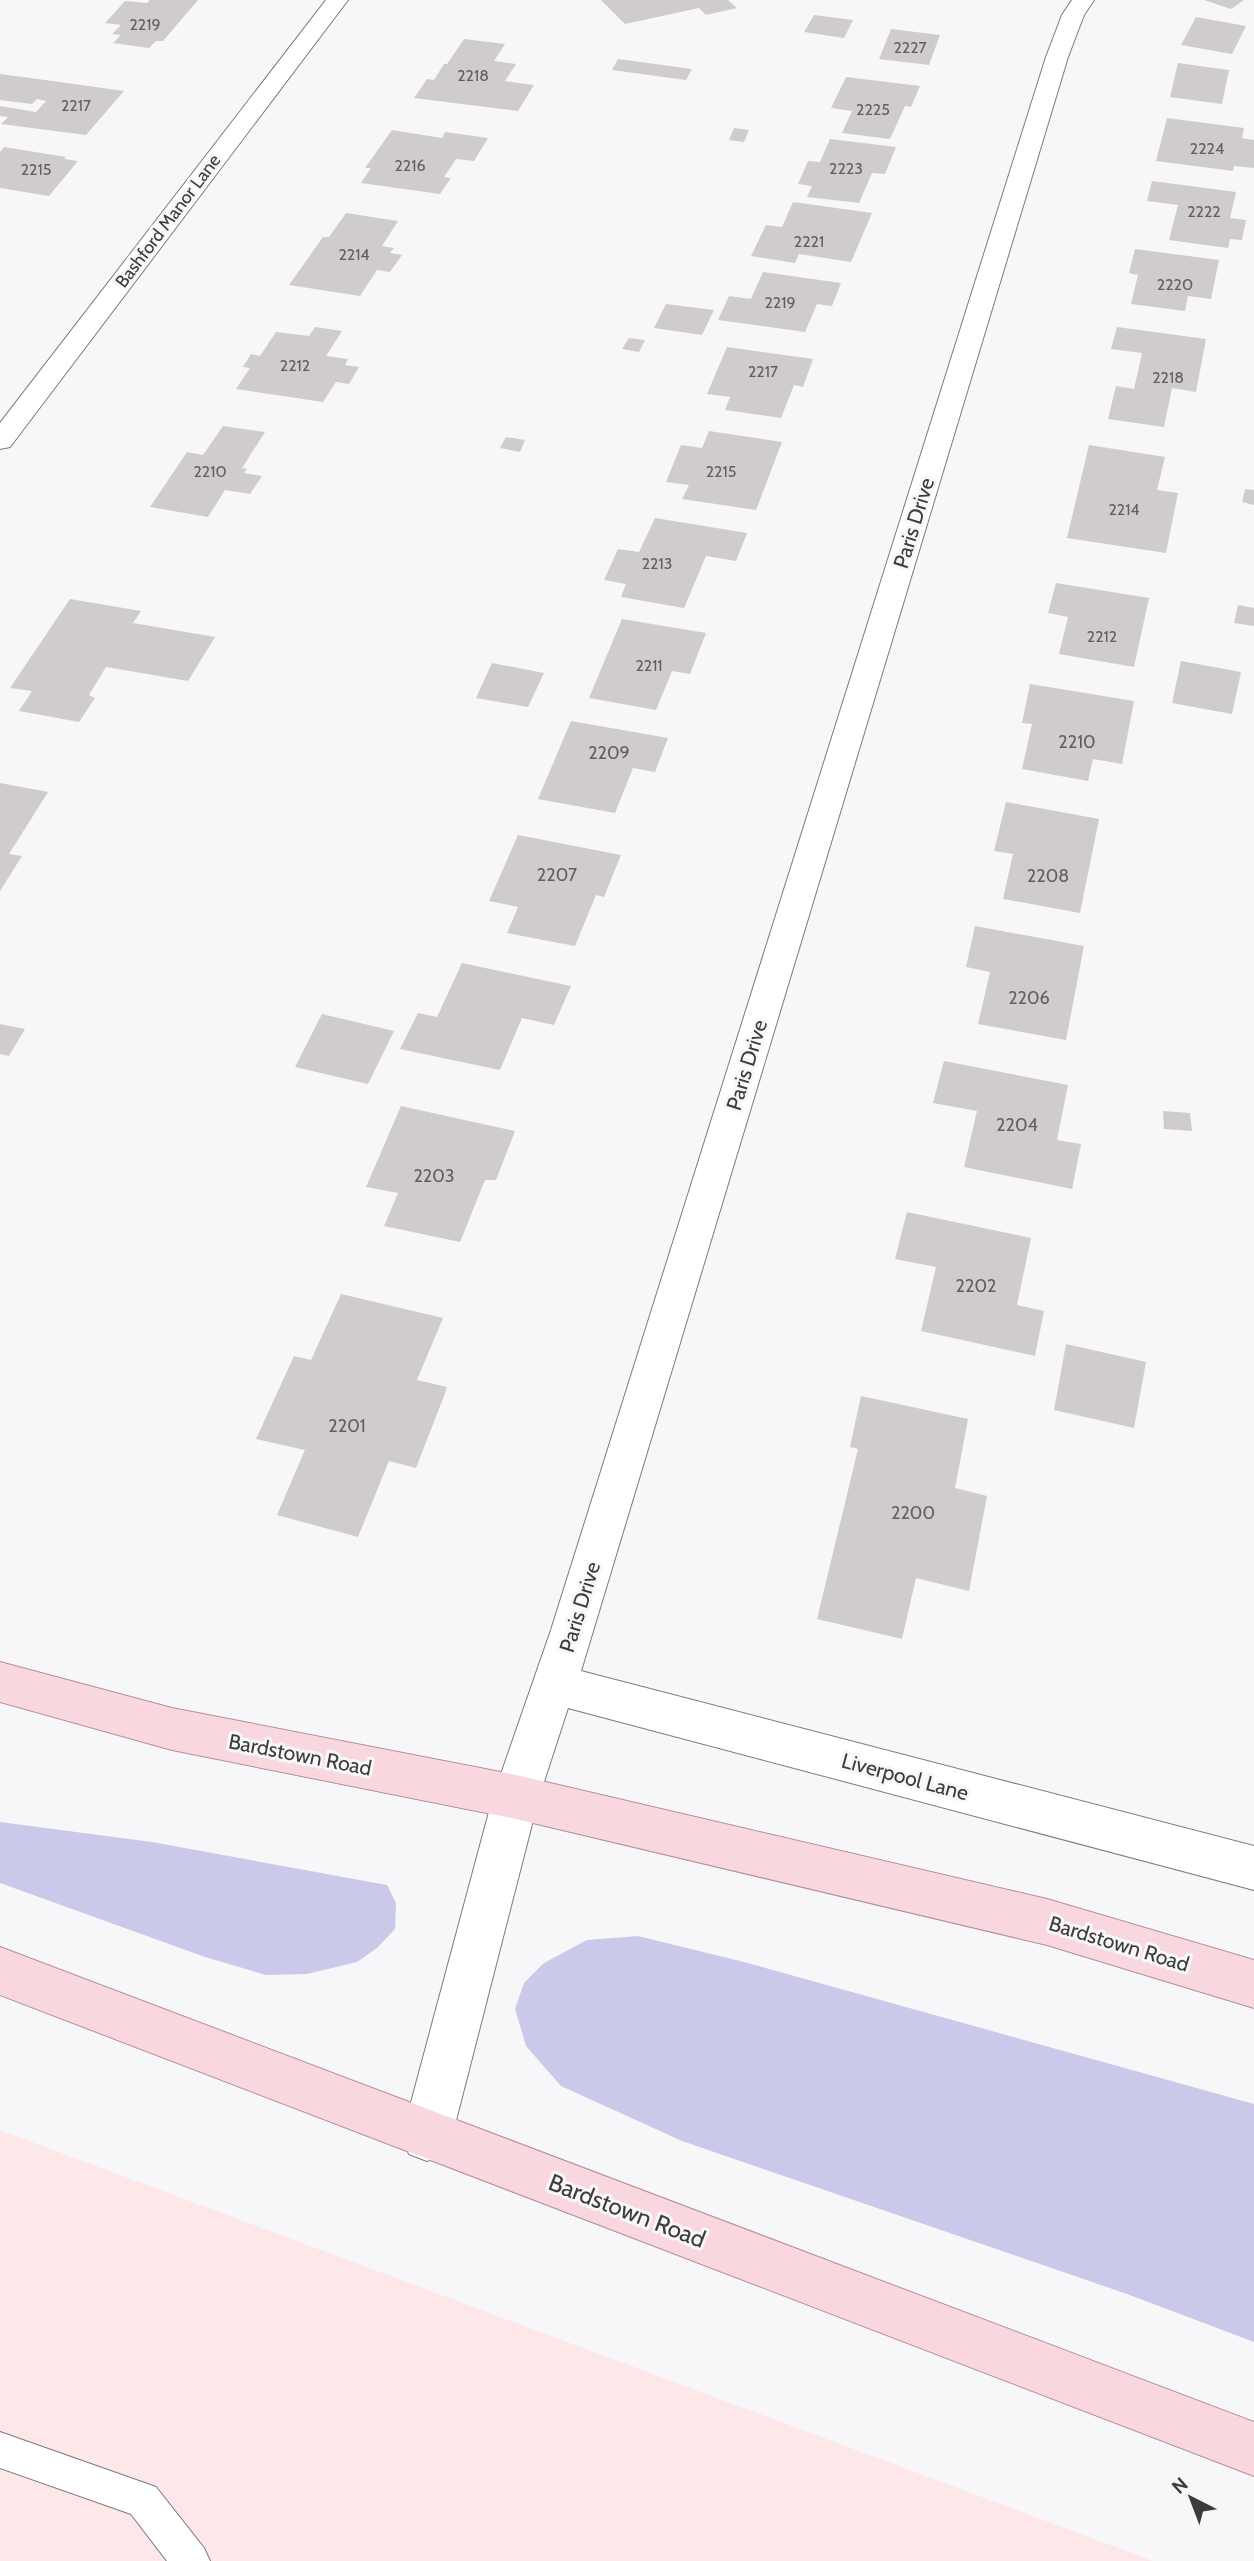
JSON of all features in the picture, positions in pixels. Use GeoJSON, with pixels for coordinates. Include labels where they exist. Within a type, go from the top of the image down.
{"type":"FeatureCollection","features":[{"type":"Feature","properties":{"kind":"main road","name":"Bardstown Road"},"geometry":{"type":"LineString","coordinates":[[0,1682],[173,1729],[516,1797],[1047,1922],[1254,1984]]}},
{"type":"Feature","properties":{"kind":"main road","name":"Bardstown Road"},"geometry":{"type":"LineString","coordinates":[[0,1972],[1254,2449]]}},
{"type":"Feature","properties":{"kind":"street","name":"Bashford Manor Lane"},"geometry":{"type":"LineString","coordinates":[[0,441],[337,0]]}},
{"type":"Feature","properties":{"kind":"street","name":"Paris Drive"},"geometry":{"type":"LineString","coordinates":[[428,2136],[516,1797],[556,1685],[1057,57],[1073,15],[1083,0]]}},
{"type":"Feature","properties":{"kind":"street","name":"Liverpool Lane"},"geometry":{"type":"LineString","coordinates":[[556,1685],[1254,1868]]}},
{"type":"Feature","properties":{"kind":"lane"},"geometry":{"type":"LineString","coordinates":[[0,2450],[143,2500],[191,2561]]}},
{"type":"Feature","properties":{"kind":"shaded area"},"geometry":{"type":"Polygon","coordinates":[[[0,1822],[152,1842],[387,1885],[396,1903],[395,1929],[377,1948],[357,1962],[307,1974],[266,1975],[205,1957],[0,1883],[0,1822]]]}},
{"type":"Feature","properties":{"kind":"shaded area"},"geometry":{"type":"Polygon","coordinates":[[[638,1936],[748,1963],[1254,2104],[1254,2342],[1127,2294],[682,2141],[561,2086],[526,2046],[515,2009],[524,1983],[544,1963],[587,1940],[638,1936]]]}},
{"type":"Feature","properties":{"kind":"shaded area"},"geometry":{"type":"Polygon","coordinates":[[[0,2130],[1153,2561],[0,2561],[0,2130]]]}},
{"type":"Feature","properties":{"kind":"building"},"geometry":{"type":"Polygon","coordinates":[[[150,0],[198,0],[163,41],[156,41],[149,48],[113,43],[121,35],[112,34],[121,25],[105,23],[125,1],[147,3],[150,0]]]}},
{"type":"Feature","properties":{"kind":"building"},"geometry":{"type":"Polygon","coordinates":[[[601,0],[728,0],[737,8],[706,15],[699,8],[625,24],[601,0]]]}},
{"type":"Feature","properties":{"kind":"building"},"geometry":{"type":"Polygon","coordinates":[[[1204,0],[1244,0],[1231,9],[1204,0]]]}},
{"type":"Feature","properties":{"kind":"building"},"geometry":{"type":"Polygon","coordinates":[[[814,15],[853,20],[844,38],[804,32],[814,15]]]}},
{"type":"Feature","properties":{"kind":"building"},"geometry":{"type":"Polygon","coordinates":[[[1196,17],[1246,26],[1232,54],[1181,45],[1196,17]]]}},
{"type":"Feature","properties":{"kind":"building"},"geometry":{"type":"Polygon","coordinates":[[[891,29],[940,35],[929,65],[879,59],[891,29]]]}},
{"type":"Feature","properties":{"kind":"building"},"geometry":{"type":"Polygon","coordinates":[[[464,39],[505,44],[494,61],[516,64],[505,81],[534,85],[518,111],[414,98],[427,79],[434,80],[464,39]]]}},
{"type":"Feature","properties":{"kind":"building"},"geometry":{"type":"Polygon","coordinates":[[[618,59],[692,69],[686,80],[612,70],[618,59]]]}},
{"type":"Feature","properties":{"kind":"building"},"geometry":{"type":"Polygon","coordinates":[[[1178,63],[1229,70],[1222,104],[1170,97],[1178,63]]]}},
{"type":"Feature","properties":{"kind":"building"},"geometry":{"type":"Polygon","coordinates":[[[0,74],[124,91],[86,135],[1,124],[8,117],[0,116],[0,106],[36,112],[46,101],[37,99],[32,104],[0,100],[0,74]]]}},
{"type":"Feature","properties":{"kind":"building"},"geometry":{"type":"Polygon","coordinates":[[[846,77],[920,86],[911,107],[905,106],[890,139],[842,133],[852,111],[831,108],[846,77]]]}},
{"type":"Feature","properties":{"kind":"building"},"geometry":{"type":"Polygon","coordinates":[[[1167,118],[1244,128],[1242,138],[1254,140],[1254,168],[1234,166],[1233,171],[1156,161],[1167,118]]]}},
{"type":"Feature","properties":{"kind":"building"},"geometry":{"type":"Polygon","coordinates":[[[734,128],[749,130],[744,142],[729,140],[734,128]]]}},
{"type":"Feature","properties":{"kind":"building"},"geometry":{"type":"Polygon","coordinates":[[[392,130],[442,138],[445,132],[488,138],[474,161],[456,159],[444,177],[451,178],[440,194],[361,183],[371,168],[365,168],[392,130]]]}},
{"type":"Feature","properties":{"kind":"building"},"geometry":{"type":"Polygon","coordinates":[[[830,139],[896,147],[885,174],[872,173],[859,203],[807,197],[812,186],[798,184],[808,161],[820,162],[830,139]]]}},
{"type":"Feature","properties":{"kind":"building"},"geometry":{"type":"Polygon","coordinates":[[[4,147],[78,161],[49,196],[0,188],[0,152],[4,147]]]}},
{"type":"Feature","properties":{"kind":"building"},"geometry":{"type":"Polygon","coordinates":[[[1152,181],[1236,192],[1230,218],[1246,220],[1242,240],[1230,239],[1228,248],[1169,240],[1178,205],[1147,201],[1152,181]]]}},
{"type":"Feature","properties":{"kind":"building"},"geometry":{"type":"Polygon","coordinates":[[[793,202],[872,213],[851,262],[799,254],[795,263],[751,256],[766,225],[782,227],[793,202]]]}},
{"type":"Feature","properties":{"kind":"building"},"geometry":{"type":"Polygon","coordinates":[[[346,213],[398,221],[382,246],[394,248],[390,253],[402,255],[390,272],[377,270],[360,296],[289,285],[323,237],[329,237],[346,213]]]}},
{"type":"Feature","properties":{"kind":"building"},"geometry":{"type":"Polygon","coordinates":[[[1135,249],[1219,260],[1211,299],[1188,296],[1185,311],[1131,304],[1138,275],[1129,273],[1135,249]]]}},
{"type":"Feature","properties":{"kind":"building"},"geometry":{"type":"Polygon","coordinates":[[[763,272],[841,283],[832,306],[817,304],[805,332],[718,320],[729,296],[751,299],[763,272]]]}},
{"type":"Feature","properties":{"kind":"building"},"geometry":{"type":"Polygon","coordinates":[[[666,304],[714,310],[702,335],[654,328],[666,304]]]}},
{"type":"Feature","properties":{"kind":"building"},"geometry":{"type":"Polygon","coordinates":[[[315,327],[342,331],[326,356],[348,359],[345,365],[359,367],[349,384],[336,382],[323,402],[236,389],[250,368],[243,367],[251,354],[260,356],[276,332],[309,336],[315,327]]]}},
{"type":"Feature","properties":{"kind":"building"},"geometry":{"type":"Polygon","coordinates":[[[1117,327],[1206,339],[1196,392],[1172,388],[1164,427],[1108,419],[1116,386],[1134,389],[1142,353],[1111,349],[1117,327]]]}},
{"type":"Feature","properties":{"kind":"building"},"geometry":{"type":"Polygon","coordinates":[[[629,338],[645,340],[639,352],[622,349],[629,338]]]}},
{"type":"Feature","properties":{"kind":"building"},"geometry":{"type":"Polygon","coordinates":[[[727,347],[813,359],[803,387],[794,385],[781,418],[725,410],[730,397],[707,394],[727,347]]]}},
{"type":"Feature","properties":{"kind":"building"},"geometry":{"type":"Polygon","coordinates":[[[223,426],[265,432],[242,468],[247,469],[244,473],[262,476],[250,494],[225,490],[208,517],[150,507],[187,452],[203,455],[223,426]]]}},
{"type":"Feature","properties":{"kind":"building"},"geometry":{"type":"Polygon","coordinates":[[[709,431],[782,442],[756,510],[682,499],[689,485],[666,482],[681,445],[702,448],[709,431]]]}},
{"type":"Feature","properties":{"kind":"building"},"geometry":{"type":"Polygon","coordinates":[[[506,437],[525,440],[520,452],[500,448],[506,437]]]}},
{"type":"Feature","properties":{"kind":"building"},"geometry":{"type":"Polygon","coordinates":[[[1089,445],[1165,457],[1157,490],[1178,493],[1166,553],[1067,538],[1089,445]]]}},
{"type":"Feature","properties":{"kind":"building"},"geometry":{"type":"Polygon","coordinates":[[[1245,489],[1254,490],[1254,505],[1242,502],[1245,489]]]}},
{"type":"Feature","properties":{"kind":"building"},"geometry":{"type":"Polygon","coordinates":[[[655,518],[747,533],[736,561],[706,556],[684,608],[621,597],[626,584],[604,580],[618,549],[639,552],[655,518]]]}},
{"type":"Feature","properties":{"kind":"building"},"geometry":{"type":"Polygon","coordinates":[[[1056,583],[1149,598],[1134,667],[1059,654],[1068,617],[1048,613],[1056,583]]]}},
{"type":"Feature","properties":{"kind":"building"},"geometry":{"type":"Polygon","coordinates":[[[70,599],[141,611],[133,623],[215,637],[188,681],[106,667],[89,695],[95,698],[79,722],[19,711],[32,691],[10,688],[70,599]]]}},
{"type":"Feature","properties":{"kind":"building"},"geometry":{"type":"Polygon","coordinates":[[[1238,605],[1254,608],[1254,626],[1234,623],[1238,605]]]}},
{"type":"Feature","properties":{"kind":"building"},"geometry":{"type":"Polygon","coordinates":[[[622,619],[706,633],[690,674],[672,671],[656,710],[589,698],[622,619]]]}},
{"type":"Feature","properties":{"kind":"building"},"geometry":{"type":"Polygon","coordinates":[[[1181,661],[1241,672],[1232,714],[1172,703],[1181,661]]]}},
{"type":"Feature","properties":{"kind":"building"},"geometry":{"type":"Polygon","coordinates":[[[492,663],[544,673],[528,707],[476,698],[492,663]]]}},
{"type":"Feature","properties":{"kind":"building"},"geometry":{"type":"Polygon","coordinates":[[[1030,684],[1134,701],[1122,764],[1093,759],[1088,781],[1022,769],[1032,724],[1022,723],[1030,684]]]}},
{"type":"Feature","properties":{"kind":"building"},"geometry":{"type":"Polygon","coordinates":[[[571,721],[668,738],[655,772],[633,768],[615,813],[538,799],[571,721]]]}},
{"type":"Feature","properties":{"kind":"building"},"geometry":{"type":"Polygon","coordinates":[[[0,783],[48,792],[9,854],[22,856],[0,891],[0,783]]]}},
{"type":"Feature","properties":{"kind":"building"},"geometry":{"type":"Polygon","coordinates":[[[1006,802],[1099,819],[1080,913],[1003,899],[1013,854],[994,851],[1006,802]]]}},
{"type":"Feature","properties":{"kind":"building"},"geometry":{"type":"Polygon","coordinates":[[[518,835],[621,855],[604,897],[596,895],[575,946],[507,933],[518,907],[489,901],[518,835]]]}},
{"type":"Feature","properties":{"kind":"building"},"geometry":{"type":"Polygon","coordinates":[[[975,926],[1084,946],[1066,1040],[978,1024],[990,972],[966,967],[975,926]]]}},
{"type":"Feature","properties":{"kind":"building"},"geometry":{"type":"Polygon","coordinates":[[[462,963],[571,986],[554,1025],[522,1018],[500,1070],[400,1049],[418,1013],[437,1017],[462,963]]]}},
{"type":"Feature","properties":{"kind":"building"},"geometry":{"type":"Polygon","coordinates":[[[322,1014],[394,1031],[368,1084],[295,1067],[322,1014]]]}},
{"type":"Feature","properties":{"kind":"building"},"geometry":{"type":"Polygon","coordinates":[[[0,1024],[25,1029],[9,1056],[0,1054],[0,1024]]]}},
{"type":"Feature","properties":{"kind":"building"},"geometry":{"type":"Polygon","coordinates":[[[944,1061],[1068,1085],[1057,1140],[1081,1144],[1072,1189],[964,1167],[977,1111],[933,1103],[944,1061]]]}},
{"type":"Feature","properties":{"kind":"building"},"geometry":{"type":"Polygon","coordinates":[[[401,1106],[515,1131],[496,1180],[485,1180],[460,1242],[384,1226],[398,1193],[366,1187],[401,1106]]]}},
{"type":"Feature","properties":{"kind":"building"},"geometry":{"type":"Polygon","coordinates":[[[1163,1111],[1190,1113],[1192,1131],[1164,1129],[1163,1111]]]}},
{"type":"Feature","properties":{"kind":"building"},"geometry":{"type":"Polygon","coordinates":[[[907,1212],[1031,1238],[1017,1305],[1044,1311],[1035,1356],[921,1331],[936,1267],[895,1259],[907,1212]]]}},
{"type":"Feature","properties":{"kind":"building"},"geometry":{"type":"Polygon","coordinates":[[[341,1294],[443,1318],[417,1380],[447,1387],[444,1396],[416,1468],[389,1461],[358,1537],[277,1515],[305,1450],[256,1439],[294,1356],[311,1360],[341,1294]]]}},
{"type":"Feature","properties":{"kind":"building"},"geometry":{"type":"Polygon","coordinates":[[[1066,1344],[1146,1362],[1134,1428],[1054,1410],[1066,1344]]]}},
{"type":"Feature","properties":{"kind":"building"},"geometry":{"type":"Polygon","coordinates":[[[861,1396],[968,1419],[955,1488],[987,1496],[969,1591],[916,1578],[902,1639],[817,1619],[858,1449],[850,1447],[861,1396]]]}}]}
